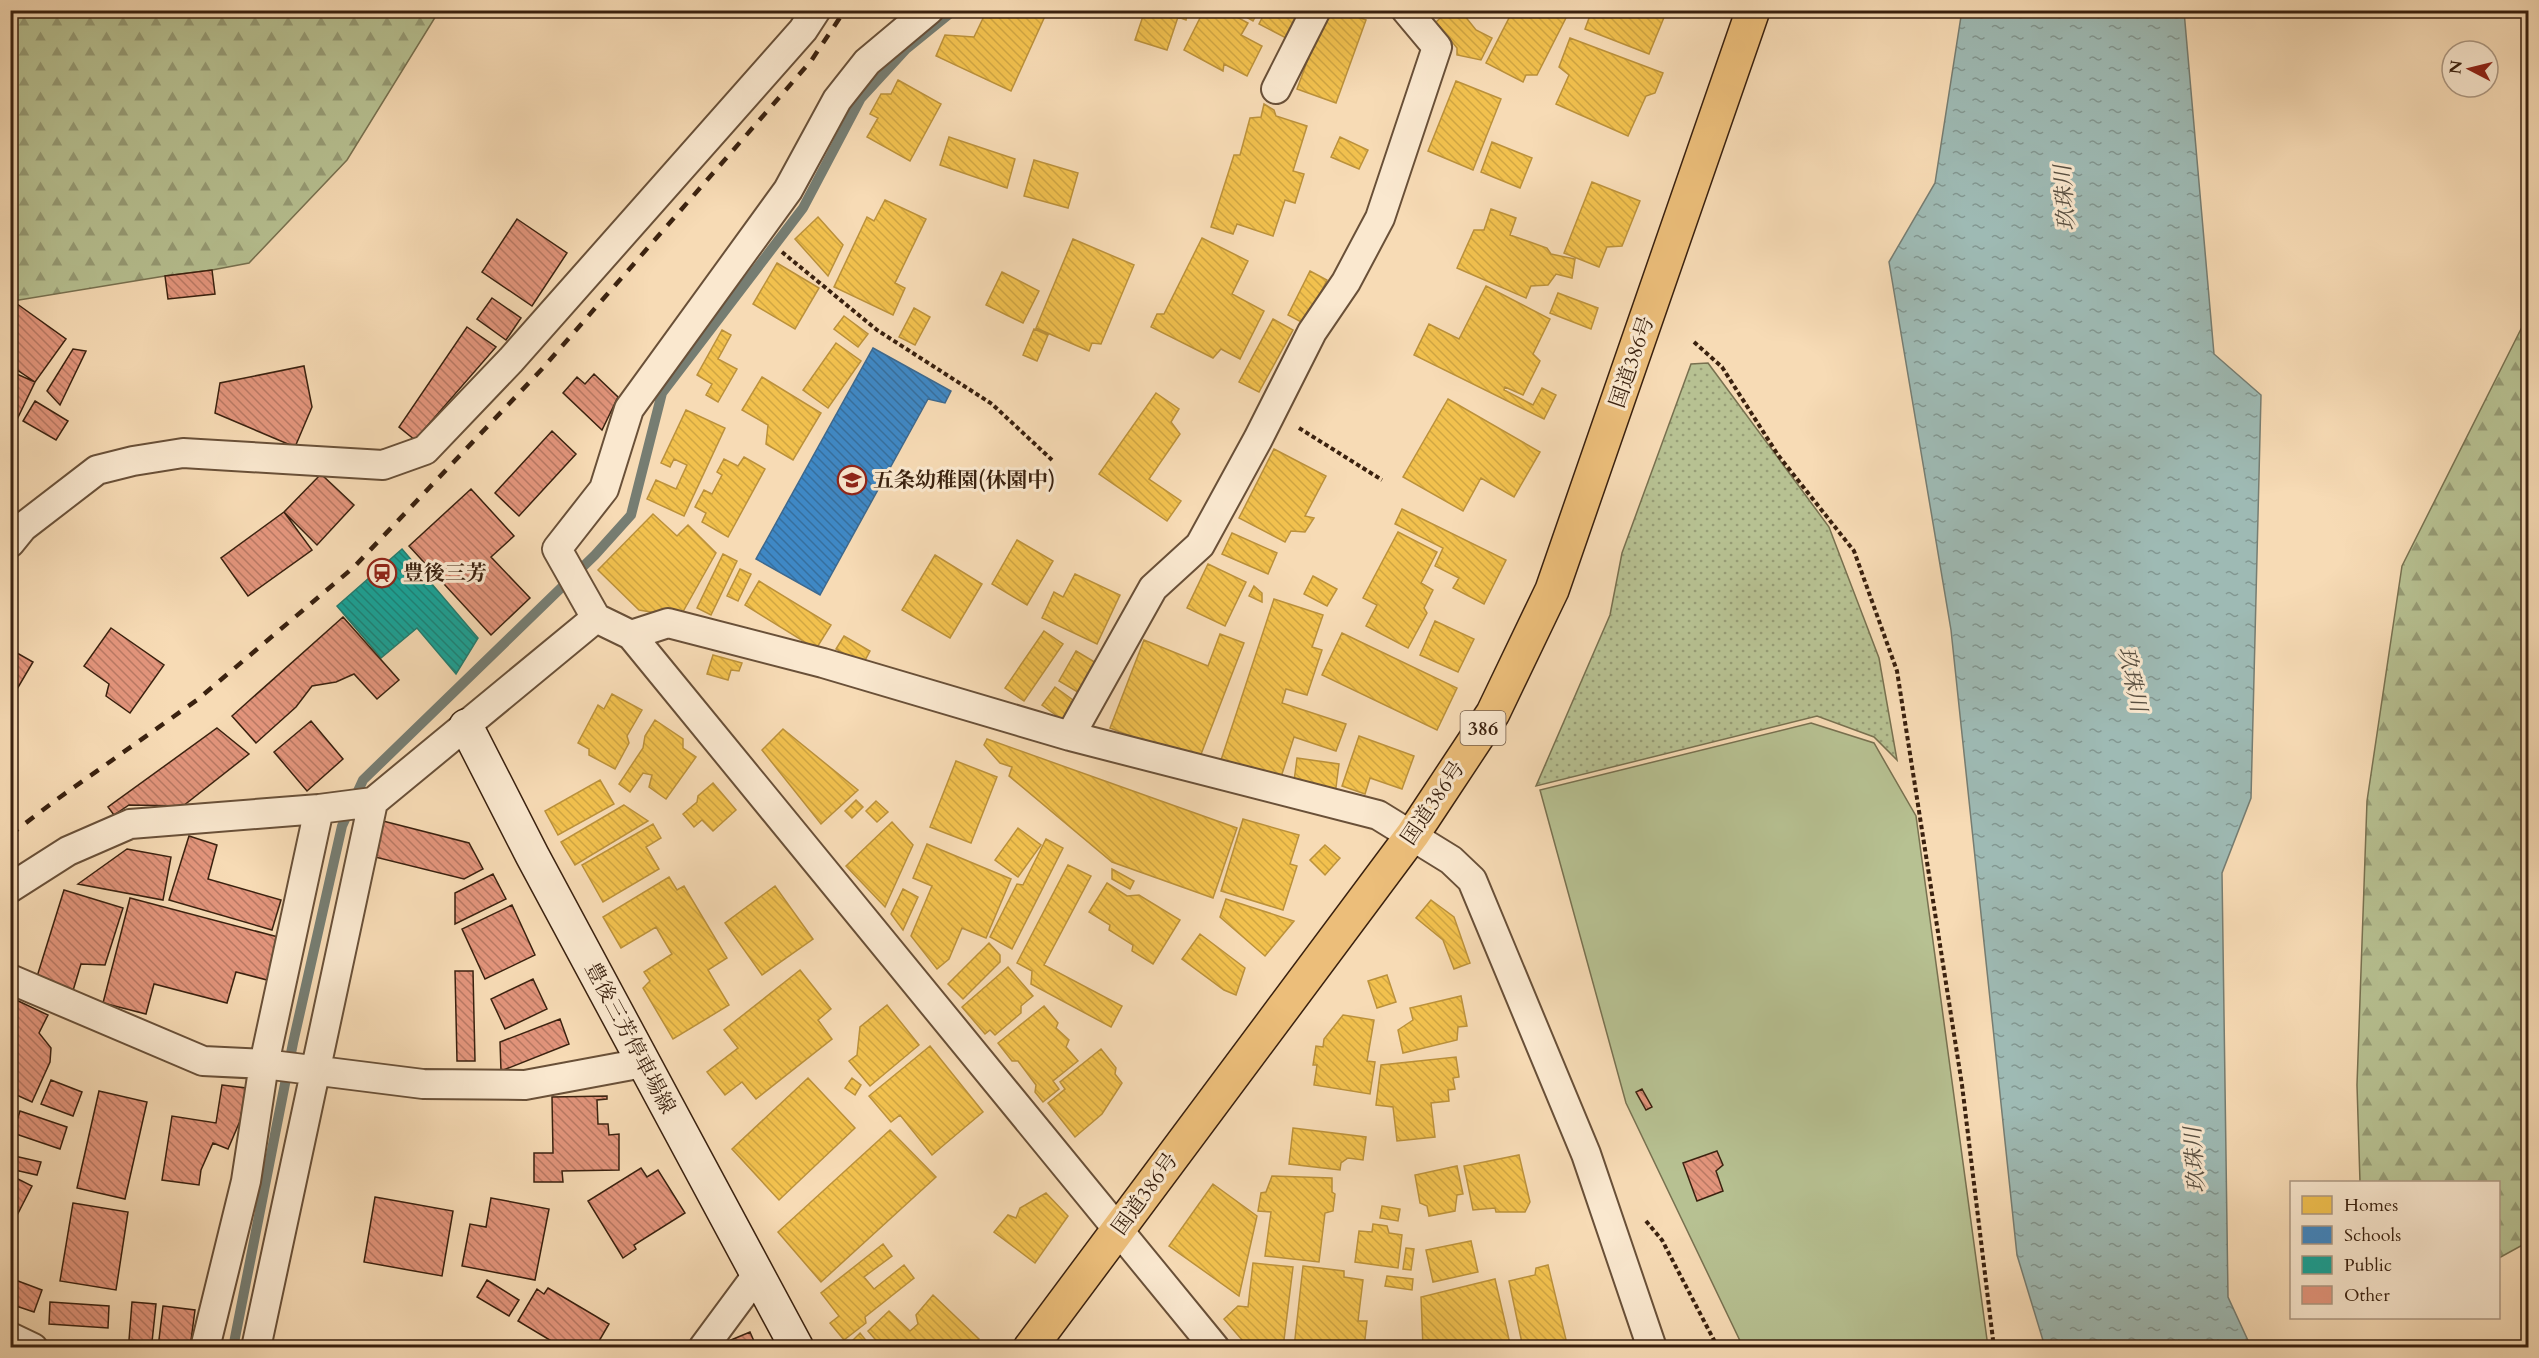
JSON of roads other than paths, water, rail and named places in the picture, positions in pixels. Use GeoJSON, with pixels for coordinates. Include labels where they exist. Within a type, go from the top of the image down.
{"type":"FeatureCollection","features":[{"type":"Feature","properties":{"kind":"highway","name":"国道386号"},"geometry":{"type":"LineString","coordinates":[[1030,1347],[1413,834],[1493,713],[1552,590],[1753,10]]}},
{"type":"Feature","properties":{"kind":"main road","name":"豊後三芳停車場線"},"geometry":{"type":"LineString","coordinates":[[466,726],[532,855],[797,1347]]}},
{"type":"Feature","properties":{"kind":"street"},"geometry":{"type":"LineString","coordinates":[[10,543],[23,527],[97,470],[133,461],[183,453],[383,465],[425,450],[511,360],[803,30],[816,10]]}},
{"type":"Feature","properties":{"kind":"street"},"geometry":{"type":"LineString","coordinates":[[929,10],[867,62],[837,100],[788,190],[629,409],[604,489],[557,549],[596,618],[631,635],[1215,1347]]}},
{"type":"Feature","properties":{"kind":"street"},"geometry":{"type":"LineString","coordinates":[[1276,89],[1316,10]]}},
{"type":"Feature","properties":{"kind":"street"},"geometry":{"type":"LineString","coordinates":[[1070,736],[1153,588],[1200,545],[1272,412],[1312,332],[1346,282],[1380,218],[1424,93],[1437,47],[1406,10]]}},
{"type":"Feature","properties":{"kind":"street"},"geometry":{"type":"LineString","coordinates":[[10,888],[68,851],[130,824],[319,809],[373,802],[596,618]]}},
{"type":"Feature","properties":{"kind":"street"},"geometry":{"type":"LineString","coordinates":[[631,635],[668,623],[823,663],[1070,736],[1378,814],[1451,860],[1472,880],[1586,1154],[1652,1347]]}},
{"type":"Feature","properties":{"kind":"street"},"geometry":{"type":"LineString","coordinates":[[256,1347],[373,802]]}},
{"type":"Feature","properties":{"kind":"street"},"geometry":{"type":"LineString","coordinates":[[205,1347],[246,1180],[264,1064],[319,809]]}},
{"type":"Feature","properties":{"kind":"street"},"geometry":{"type":"LineString","coordinates":[[10,979],[203,1061],[314,1069],[423,1084],[525,1085],[643,1063]]}},
{"type":"Feature","properties":{"kind":"street"},"geometry":{"type":"LineString","coordinates":[[703,1347],[758,1275]]}},
{"type":"Feature","properties":{"kind":"street"},"geometry":{"type":"LineString","coordinates":[[10,1337],[33,1347]]}},
{"type":"Feature","properties":{"kind":"water","name":"玖珠川"},"geometry":{"type":"Polygon","coordinates":[[[1962,10],[2184,11],[2214,354],[2261,395],[2251,798],[2222,873],[2228,1297],[2251,1347],[2045,1347],[2017,1255],[1951,630],[1889,262],[1935,183],[1962,10]]]}},
{"type":"Feature","properties":{"kind":"waterway"},"geometry":{"type":"LineString","coordinates":[[233,1348],[293,1043],[342,826],[363,780],[595,555],[631,515],[662,393],[803,208],[861,98],[906,49],[954,10]]}},
{"type":"Feature","properties":{"kind":"railway"},"geometry":{"type":"LineString","coordinates":[[10,835],[197,700],[354,567],[542,369],[811,61],[845,10]]}},
{"type":"Feature","properties":{"kind":"place","name":"五条幼稚園(休園中)"},"geometry":{"type":"Point","coordinates":[852,480]}},
{"type":"Feature","properties":{"kind":"place","name":"豊後三芳"},"geometry":{"type":"Point","coordinates":[382,573]}}]}
